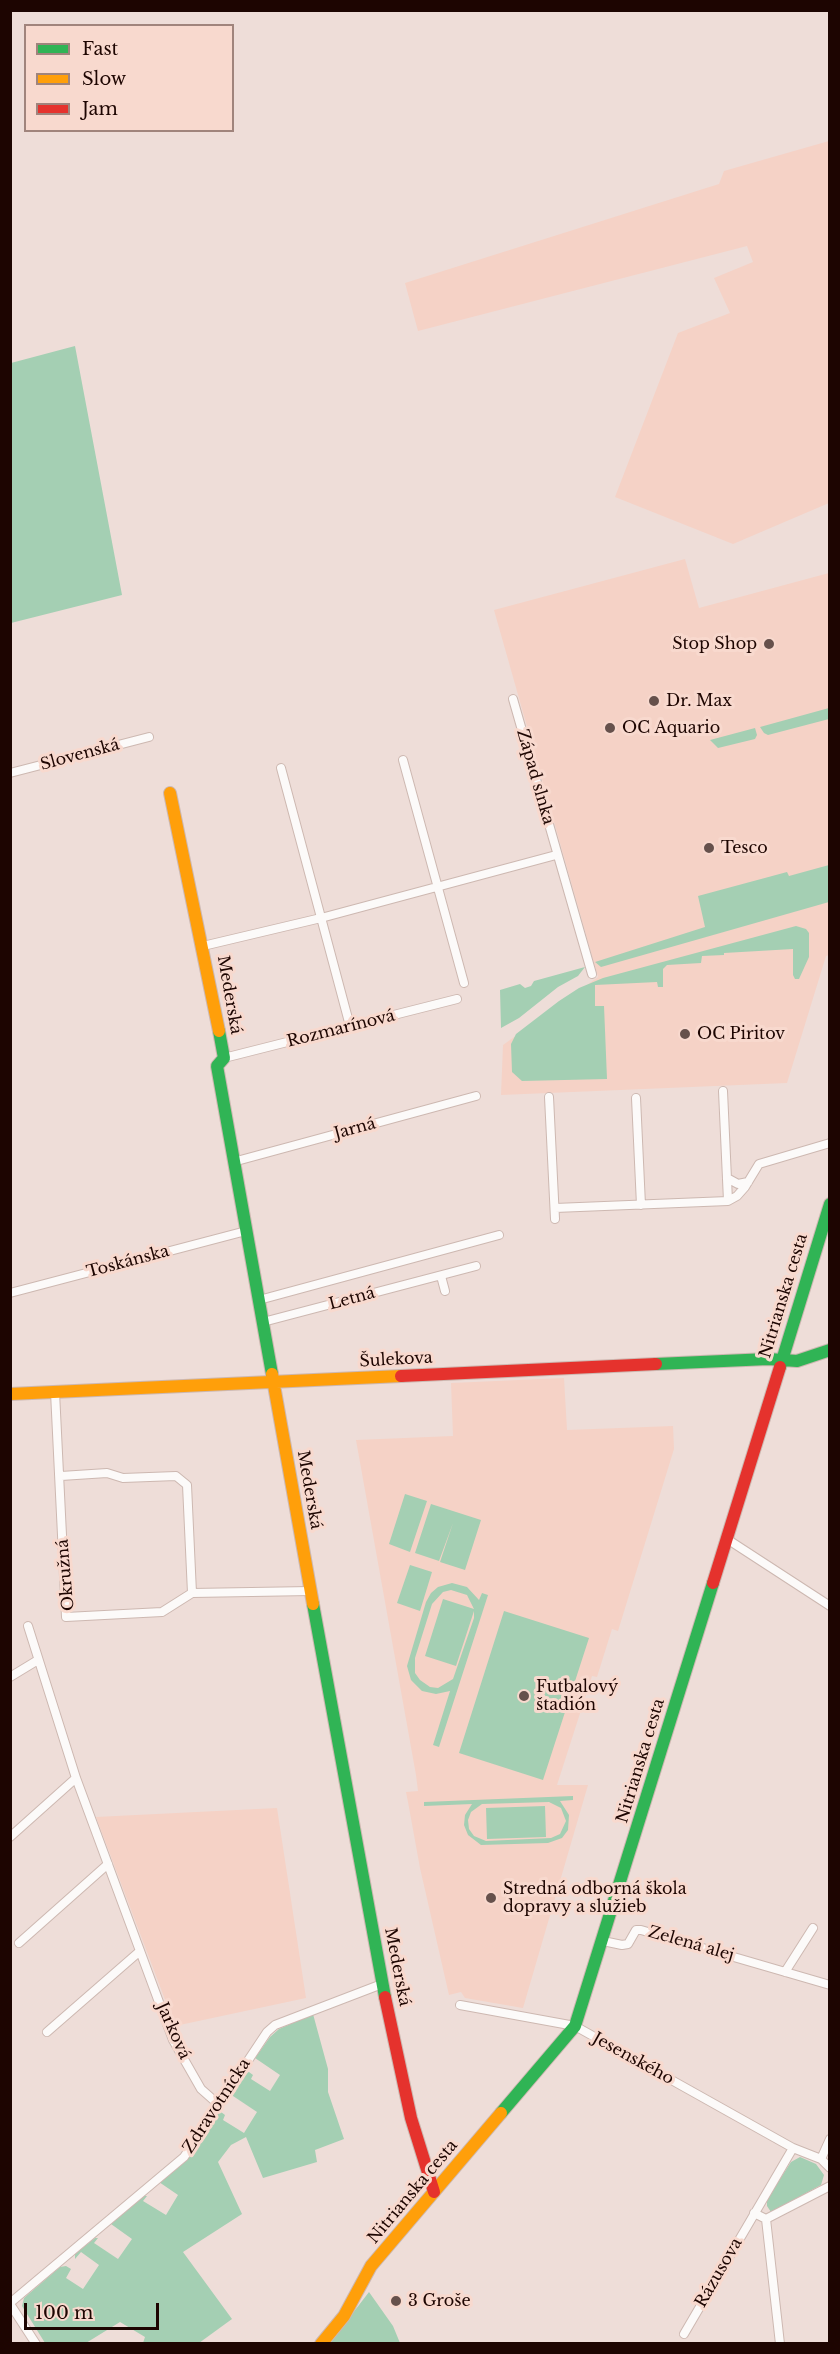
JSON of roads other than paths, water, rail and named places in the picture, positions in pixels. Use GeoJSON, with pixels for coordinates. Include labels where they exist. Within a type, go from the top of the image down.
{"type":"FeatureCollection","features":[{"type":"Feature","properties":{"kind":"street","name":"Západ slnka"},"geometry":{"type":"LineString","coordinates":[[513,699],[592,974]]}},
{"type":"Feature","properties":{"kind":"street","name":"Slovenská"},"geometry":{"type":"LineString","coordinates":[[10,773],[149,737]]}},
{"type":"Feature","properties":{"kind":"street"},"geometry":{"type":"LineString","coordinates":[[404,760],[464,983]]}},
{"type":"Feature","properties":{"kind":"street"},"geometry":{"type":"LineString","coordinates":[[281,768],[350,1026]]}},
{"type":"Feature","properties":{"kind":"street","name":"Mederská"},"geometry":{"type":"LineString","coordinates":[[170,793],[224,1058],[217,1066],[233,1162],[382,1984],[411,2118],[434,2192]]}},
{"type":"Feature","properties":{"kind":"street"},"geometry":{"type":"LineString","coordinates":[[203,946],[321,918],[556,855]]}},
{"type":"Feature","properties":{"kind":"street","name":"Rozmarínová"},"geometry":{"type":"LineString","coordinates":[[224,1058],[457,999]]}},
{"type":"Feature","properties":{"kind":"street"},"geometry":{"type":"LineString","coordinates":[[723,1091],[728,1201]]}},
{"type":"Feature","properties":{"kind":"street","name":"Jarná"},"geometry":{"type":"LineString","coordinates":[[233,1162],[476,1096]]}},
{"type":"Feature","properties":{"kind":"street"},"geometry":{"type":"LineString","coordinates":[[549,1097],[555,1219]]}},
{"type":"Feature","properties":{"kind":"street"},"geometry":{"type":"LineString","coordinates":[[636,1098],[641,1205]]}},
{"type":"Feature","properties":{"kind":"street"},"geometry":{"type":"LineString","coordinates":[[555,1208],[728,1201],[737,1196],[759,1164],[830,1143]]}},
{"type":"Feature","properties":{"kind":"street"},"geometry":{"type":"LineString","coordinates":[[727,1178],[738,1184],[748,1182]]}},
{"type":"Feature","properties":{"kind":"street","name":"Nitrianska cesta"},"geometry":{"type":"LineString","coordinates":[[321,2343],[344,2316],[371,2266],[575,2026],[830,1203]]}},
{"type":"Feature","properties":{"kind":"street","name":"Toskánska"},"geometry":{"type":"LineString","coordinates":[[10,1293],[246,1232]]}},
{"type":"Feature","properties":{"kind":"street"},"geometry":{"type":"LineString","coordinates":[[259,1300],[499,1235]]}},
{"type":"Feature","properties":{"kind":"street","name":"Letná"},"geometry":{"type":"LineString","coordinates":[[263,1322],[476,1266]]}},
{"type":"Feature","properties":{"kind":"street"},"geometry":{"type":"LineString","coordinates":[[441,1275],[445,1291]]}},
{"type":"Feature","properties":{"kind":"street","name":"Šulekova"},"geometry":{"type":"LineString","coordinates":[[10,1394],[768,1359],[796,1361],[830,1350]]}},
{"type":"Feature","properties":{"kind":"street","name":"Okružná"},"geometry":{"type":"LineString","coordinates":[[56,1392],[66,1617],[162,1612],[192,1593]]}},
{"type":"Feature","properties":{"kind":"street"},"geometry":{"type":"LineString","coordinates":[[61,1476],[107,1473],[123,1478],[176,1476],[187,1485],[192,1593],[311,1591]]}},
{"type":"Feature","properties":{"kind":"street"},"geometry":{"type":"LineString","coordinates":[[727,1539],[830,1606]]}},
{"type":"Feature","properties":{"kind":"street","name":"Jarková"},"geometry":{"type":"LineString","coordinates":[[28,1626],[76,1778],[173,2040],[201,2089],[218,2104]]}},
{"type":"Feature","properties":{"kind":"street"},"geometry":{"type":"LineString","coordinates":[[10,1677],[38,1660]]}},
{"type":"Feature","properties":{"kind":"street"},"geometry":{"type":"LineString","coordinates":[[10,1837],[76,1778]]}},
{"type":"Feature","properties":{"kind":"street"},"geometry":{"type":"LineString","coordinates":[[19,1944],[108,1864]]}},
{"type":"Feature","properties":{"kind":"street"},"geometry":{"type":"LineString","coordinates":[[785,1972],[813,1928]]}},
{"type":"Feature","properties":{"kind":"street","name":"Zelená alej"},"geometry":{"type":"LineString","coordinates":[[603,1941],[628,1944],[636,1930],[641,1930],[830,1985]]}},
{"type":"Feature","properties":{"kind":"street"},"geometry":{"type":"LineString","coordinates":[[47,2032],[140,1951]]}},
{"type":"Feature","properties":{"kind":"street","name":"Zdravotnícka"},"geometry":{"type":"LineString","coordinates":[[10,2303],[184,2157],[249,2056],[275,2025],[382,1984]]}},
{"type":"Feature","properties":{"kind":"street","name":"Jesenského"},"geometry":{"type":"LineString","coordinates":[[460,2005],[575,2026],[793,2148],[821,2159]]}},
{"type":"Feature","properties":{"kind":"street"},"geometry":{"type":"LineString","coordinates":[[830,2139],[821,2159],[830,2168]]}},
{"type":"Feature","properties":{"kind":"street","name":"Rázusova"},"geometry":{"type":"LineString","coordinates":[[684,2334],[793,2148]]}},
{"type":"Feature","properties":{"kind":"street"},"geometry":{"type":"LineString","coordinates":[[765,2219],[830,2186]]}},
{"type":"Feature","properties":{"kind":"street"},"geometry":{"type":"LineString","coordinates":[[753,2213],[765,2219]]}},
{"type":"Feature","properties":{"kind":"street"},"geometry":{"type":"LineString","coordinates":[[765,2219],[780,2343]]}},
{"type":"Feature","properties":{"kind":"street"},"geometry":{"type":"LineString","coordinates":[[10,2303],[36,2343]]}},
{"type":"Feature","properties":{"kind":"place","name":"Stop Shop"},"geometry":{"type":"Point","coordinates":[769,644]}},
{"type":"Feature","properties":{"kind":"place","name":"Dr. Max"},"geometry":{"type":"Point","coordinates":[654,701]}},
{"type":"Feature","properties":{"kind":"place","name":"OC Aquario"},"geometry":{"type":"Point","coordinates":[610,728]}},
{"type":"Feature","properties":{"kind":"place","name":"Tesco"},"geometry":{"type":"Point","coordinates":[709,848]}},
{"type":"Feature","properties":{"kind":"place","name":"OC Piritov"},"geometry":{"type":"Point","coordinates":[685,1034]}},
{"type":"Feature","properties":{"kind":"place","name":"Futbalový štadión"},"geometry":{"type":"Point","coordinates":[524,1696]}},
{"type":"Feature","properties":{"kind":"place","name":"Stredná odborná škola dopravy a služieb"},"geometry":{"type":"Point","coordinates":[491,1898]}},
{"type":"Feature","properties":{"kind":"place","name":"3 Groše"},"geometry":{"type":"Point","coordinates":[396,2301]}}]}
